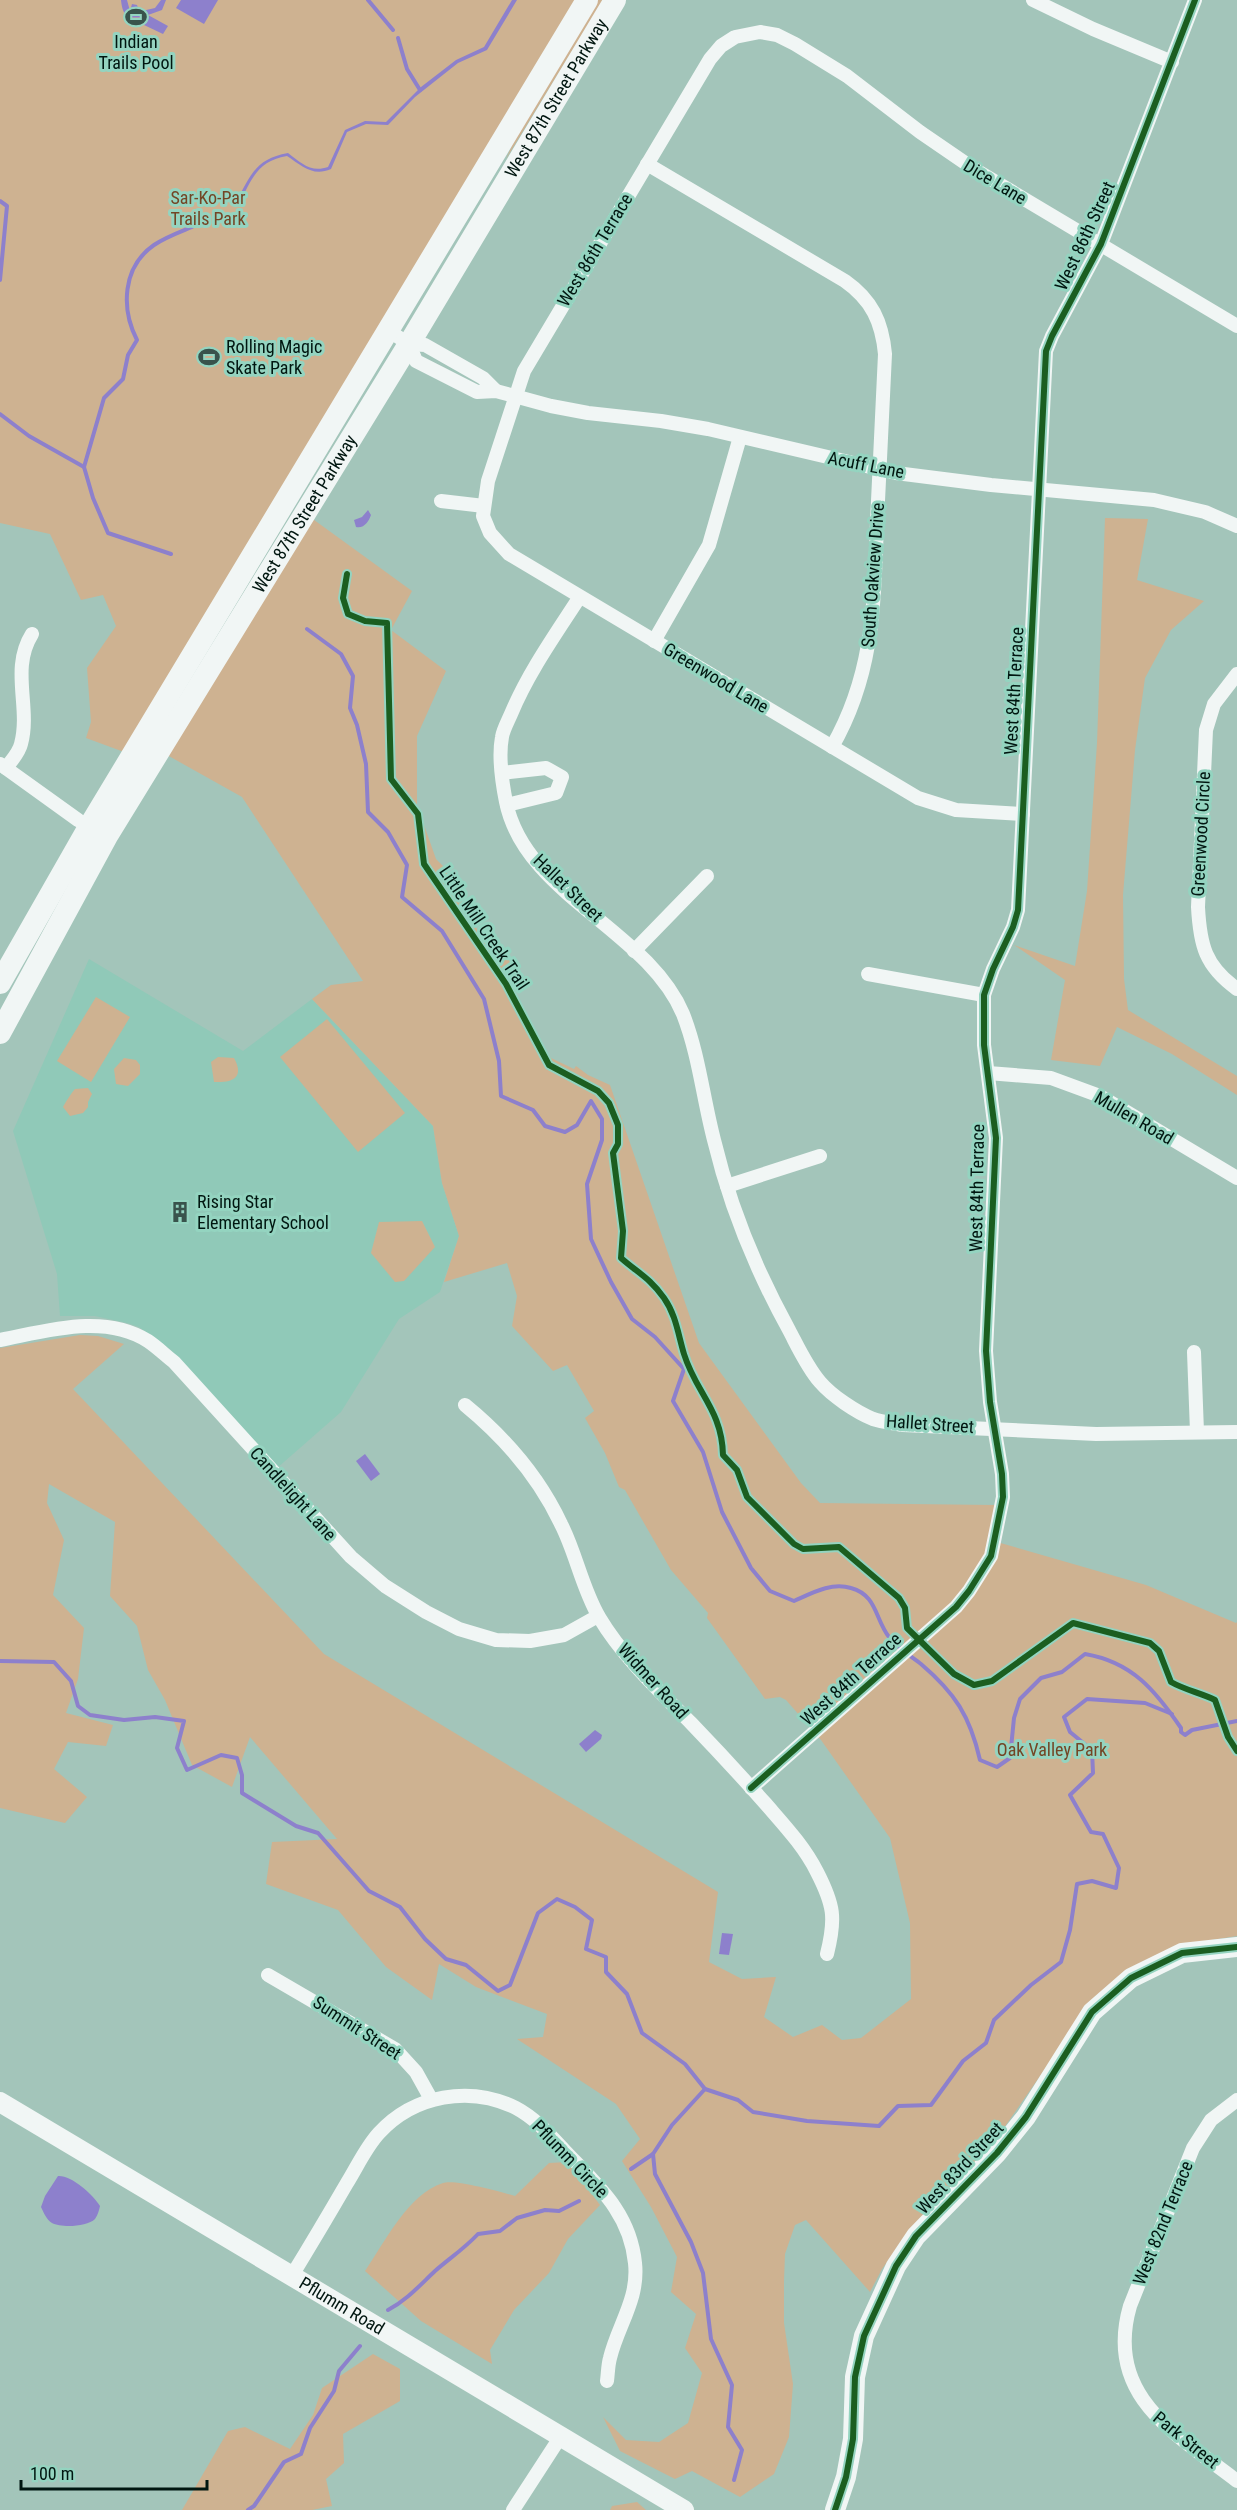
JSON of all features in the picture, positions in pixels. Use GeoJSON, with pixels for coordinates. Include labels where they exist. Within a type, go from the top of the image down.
{"type":"FeatureCollection","features":[{"type":"Feature","properties":{"kind":"main road","name":"West 87th Street Parkway"},"geometry":{"type":"LineString","coordinates":[[0,1033],[98,832],[388,331],[587,0]]}},
{"type":"Feature","properties":{"kind":"main road","name":"West 87th Street Parkway"},"geometry":{"type":"LineString","coordinates":[[0,982],[409,344],[615,0]]}},
{"type":"Feature","properties":{"kind":"main road","name":"West 83rd Street"},"geometry":{"type":"LineString","coordinates":[[835,2510],[846,2477],[853,2439],[855,2377],[864,2336],[896,2266],[916,2236],[997,2153],[1026,2117],[1092,2012],[1131,1978],[1182,1953],[1237,1947]]}},
{"type":"Feature","properties":{"kind":"main road","name":"Pflumm Road"},"geometry":{"type":"LineString","coordinates":[[0,2102],[684,2510]]}},
{"type":"Feature","properties":{"kind":"street"},"geometry":{"type":"LineString","coordinates":[[1034,0],[1093,29],[1172,62]]}},
{"type":"Feature","properties":{"kind":"street","name":"West 86th Street"},"geometry":{"type":"LineString","coordinates":[[1039,490],[1046,351],[1101,244],[1195,0]]}},
{"type":"Feature","properties":{"kind":"street","name":"West 86th Terrace"},"geometry":{"type":"LineString","coordinates":[[484,506],[488,481],[514,397],[534,350],[710,59],[721,46],[735,37],[759,32]]}},
{"type":"Feature","properties":{"kind":"street","name":"Dice Lane"},"geometry":{"type":"LineString","coordinates":[[759,32],[777,35],[795,44],[847,76],[954,157],[1237,326]]}},
{"type":"Feature","properties":{"kind":"street","name":"South Oakview Drive"},"geometry":{"type":"LineString","coordinates":[[648,164],[845,281],[870,304],[883,333],[885,354],[870,641],[857,693],[832,747]]}},
{"type":"Feature","properties":{"kind":"street","name":"Acuff Lane"},"geometry":{"type":"LineString","coordinates":[[388,331],[409,344],[425,345],[483,378],[496,392],[514,397],[588,413],[661,421],[880,469],[1039,490],[1154,500],[1205,512],[1237,526]]}},
{"type":"Feature","properties":{"kind":"street"},"geometry":{"type":"LineString","coordinates":[[654,641],[709,545],[740,437]]}},
{"type":"Feature","properties":{"kind":"street","name":"West 84th Terrace"},"geometry":{"type":"LineString","coordinates":[[752,1788],[956,1607],[969,1591],[990,1556],[1003,1497],[986,1351],[996,1138],[984,1045],[984,995],[1018,910],[1039,490]]}},
{"type":"Feature","properties":{"kind":"street"},"geometry":{"type":"LineString","coordinates":[[441,501],[484,506]]}},
{"type":"Feature","properties":{"kind":"street","name":"Greenwood Lane"},"geometry":{"type":"LineString","coordinates":[[484,506],[483,516],[498,545],[509,554],[579,598],[929,803],[956,810],[1023,813]]}},
{"type":"Feature","properties":{"kind":"street"},"geometry":{"type":"LineString","coordinates":[[502,773],[546,768],[562,777],[556,793],[507,805],[502,773],[502,737],[519,696],[579,598]]}},
{"type":"Feature","properties":{"kind":"street"},"geometry":{"type":"LineString","coordinates":[[32,634],[24,646],[20,664],[21,745],[3,766],[98,832]]}},
{"type":"Feature","properties":{"kind":"street","name":"Greenwood Circle"},"geometry":{"type":"LineString","coordinates":[[1237,674],[1214,704],[1206,730],[1198,907],[1199,937],[1207,958],[1225,980],[1237,988]]}},
{"type":"Feature","properties":{"kind":"street","name":"Hallet Street"},"geometry":{"type":"LineString","coordinates":[[507,805],[516,829],[539,864],[657,972],[681,1010],[694,1044],[713,1139],[727,1186],[764,1283],[820,1382],[873,1419],[903,1425],[1096,1434],[1237,1432]]}},
{"type":"Feature","properties":{"kind":"street"},"geometry":{"type":"LineString","coordinates":[[634,951],[707,876]]}},
{"type":"Feature","properties":{"kind":"street"},"geometry":{"type":"LineString","coordinates":[[868,974],[984,995]]}},
{"type":"Feature","properties":{"kind":"street","name":"Mullen Road"},"geometry":{"type":"LineString","coordinates":[[988,1073],[1051,1078],[1100,1096],[1237,1178]]}},
{"type":"Feature","properties":{"kind":"street"},"geometry":{"type":"LineString","coordinates":[[727,1186],[820,1156]]}},
{"type":"Feature","properties":{"kind":"street","name":"Candlelight Lane"},"geometry":{"type":"LineString","coordinates":[[0,1340],[74,1326],[109,1327],[147,1340],[174,1362],[351,1557],[385,1586],[459,1629],[496,1640],[530,1641],[564,1635],[598,1616]]}},
{"type":"Feature","properties":{"kind":"street"},"geometry":{"type":"LineString","coordinates":[[1194,1352],[1197,1432]]}},
{"type":"Feature","properties":{"kind":"street","name":"Widmer Road"},"geometry":{"type":"LineString","coordinates":[[465,1405],[507,1444],[539,1487],[561,1524],[598,1616],[654,1685],[798,1840],[817,1871],[833,1907],[832,1934],[827,1954]]}},
{"type":"Feature","properties":{"kind":"street","name":"Summit Street"},"geometry":{"type":"LineString","coordinates":[[268,1975],[395,2049],[416,2072],[431,2099]]}},
{"type":"Feature","properties":{"kind":"street","name":"Pflumm Circle"},"geometry":{"type":"LineString","coordinates":[[291,2277],[377,2135],[400,2115],[431,2099],[458,2095],[495,2100],[517,2109],[548,2133],[608,2197],[628,2228],[636,2264],[635,2288],[630,2310],[609,2359],[607,2381]]}},
{"type":"Feature","properties":{"kind":"street","name":"West 82nd Terrace"},"geometry":{"type":"LineString","coordinates":[[1125,2362],[1125,2332],[1130,2306],[1193,2148],[1211,2120],[1237,2100]]}},
{"type":"Feature","properties":{"kind":"street","name":"Park Street"},"geometry":{"type":"LineString","coordinates":[[1125,2362],[1141,2400],[1156,2418],[1237,2481]]}},
{"type":"Feature","properties":{"kind":"street"},"geometry":{"type":"LineString","coordinates":[[513,2510],[561,2436]]}},
{"type":"Feature","properties":{"kind":"shaded area","name":"Indian Trails Pool"},"geometry":{"type":"Polygon","coordinates":[[[121,0],[127,0],[130,11],[132,4],[137,5],[138,8],[133,13],[155,8],[161,0],[166,0],[162,10],[148,15],[168,26],[163,34],[144,25],[147,17],[128,16],[122,7],[121,0]]]}},
{"type":"Feature","properties":{"kind":"shaded area"},"geometry":{"type":"Polygon","coordinates":[[[181,0],[218,0],[204,24],[176,8],[181,0]]]}},
{"type":"Feature","properties":{"kind":"shaded area"},"geometry":{"type":"Polygon","coordinates":[[[512,0],[517,0],[487,50],[458,63],[415,97],[388,125],[366,124],[347,132],[331,169],[313,171],[287,156],[277,158],[257,172],[239,204],[236,202],[255,170],[268,159],[288,153],[311,168],[328,167],[345,130],[365,121],[386,122],[421,87],[456,60],[484,47],[512,0]]]}},
{"type":"Feature","properties":{"kind":"shaded area"},"geometry":{"type":"Polygon","coordinates":[[[368,510],[371,515],[367,522],[364,526],[356,527],[354,520],[362,517],[368,510]]]}},
{"type":"Feature","properties":{"kind":"shaded area"},"geometry":{"type":"Polygon","coordinates":[[[89,959],[243,1051],[312,999],[433,1126],[442,1183],[459,1236],[440,1292],[399,1319],[341,1412],[276,1469],[171,1350],[139,1327],[95,1316],[60,1316],[57,1274],[13,1131],[89,959]]]}},
{"type":"Feature","properties":{"kind":"shaded area"},"geometry":{"type":"Polygon","coordinates":[[[365,1454],[380,1474],[371,1481],[356,1461],[365,1454]]]}},
{"type":"Feature","properties":{"kind":"shaded area"},"geometry":{"type":"Polygon","coordinates":[[[595,1730],[602,1735],[601,1739],[586,1752],[579,1744],[595,1730]]]}},
{"type":"Feature","properties":{"kind":"shaded area"},"geometry":{"type":"Polygon","coordinates":[[[722,1933],[733,1934],[729,1955],[719,1954],[722,1933]]]}},
{"type":"Feature","properties":{"kind":"shaded area"},"geometry":{"type":"Polygon","coordinates":[[[58,2176],[75,2182],[97,2201],[100,2206],[95,2219],[86,2224],[67,2226],[56,2225],[48,2220],[41,2207],[58,2176]]]}},
{"type":"Feature","properties":{"kind":"green space","name":"Sar-Ko-Par Trails Park"},"geometry":{"type":"Polygon","coordinates":[[[0,0],[575,0],[124,752],[86,738],[91,722],[87,668],[116,626],[103,595],[81,600],[50,534],[0,523],[0,0]]]}},
{"type":"Feature","properties":{"kind":"green space"},"geometry":{"type":"Polygon","coordinates":[[[597,0],[603,0],[506,159],[516,136],[597,0]]]}},
{"type":"Feature","properties":{"kind":"green space","name":"Oak Valley Park"},"geometry":{"type":"Polygon","coordinates":[[[310,517],[412,591],[391,630],[446,671],[417,736],[417,805],[436,859],[443,866],[475,927],[511,959],[504,983],[551,1058],[574,1069],[576,1066],[588,1075],[610,1085],[699,1343],[801,1483],[820,1503],[995,1505],[990,1540],[1146,1585],[1237,1622],[1237,1936],[1199,1942],[1096,1996],[994,2142],[912,2227],[882,2269],[870,2292],[806,2220],[795,2225],[785,2254],[784,2281],[784,2323],[793,2384],[789,2437],[774,2474],[740,2497],[692,2471],[675,2479],[620,2451],[603,2417],[626,2440],[659,2442],[688,2423],[702,2373],[685,2348],[696,2314],[671,2292],[677,2257],[651,2207],[622,2161],[640,2139],[616,2104],[517,2039],[543,2037],[547,2014],[476,1987],[439,1964],[432,2000],[386,1967],[338,1910],[266,1884],[272,1842],[337,1839],[250,1737],[232,1787],[192,1765],[165,1700],[148,1670],[137,1626],[110,1596],[115,1522],[49,1484],[47,1503],[64,1540],[53,1595],[84,1628],[78,1679],[66,1713],[113,1725],[106,1746],[68,1742],[54,1769],[87,1797],[65,1823],[0,1808],[0,1348],[80,1335],[98,1336],[124,1344],[73,1389],[324,1654],[718,1892],[709,1962],[742,1979],[776,1977],[764,2017],[793,2037],[822,2025],[842,2040],[861,2038],[911,1999],[910,1923],[890,1838],[821,1740],[786,1700],[780,1697],[765,1699],[707,1618],[708,1613],[671,1570],[625,1490],[619,1487],[605,1453],[585,1418],[594,1411],[567,1365],[553,1371],[512,1326],[517,1296],[507,1263],[444,1282],[459,1236],[442,1183],[433,1126],[312,999],[331,985],[363,981],[242,797],[167,755],[310,517]]]}},
{"type":"Feature","properties":{"kind":"green space"},"geometry":{"type":"Polygon","coordinates":[[[1105,518],[1148,519],[1137,580],[1204,601],[1171,630],[1145,678],[1135,750],[1123,895],[1124,979],[1128,1010],[1237,1076],[1237,1095],[1172,1054],[1117,1027],[1100,1066],[1051,1060],[1065,980],[1014,945],[1075,966],[1087,891],[1097,743],[1105,518]]]}},
{"type":"Feature","properties":{"kind":"green space"},"geometry":{"type":"Polygon","coordinates":[[[96,997],[130,1017],[91,1082],[57,1061],[96,997]]]}},
{"type":"Feature","properties":{"kind":"green space"},"geometry":{"type":"Polygon","coordinates":[[[327,1019],[405,1113],[358,1152],[280,1057],[327,1019]]]}},
{"type":"Feature","properties":{"kind":"green space"},"geometry":{"type":"Polygon","coordinates":[[[218,1057],[234,1058],[238,1070],[235,1078],[214,1082],[211,1062],[218,1057]]]}},
{"type":"Feature","properties":{"kind":"green space"},"geometry":{"type":"Polygon","coordinates":[[[124,1058],[136,1060],[140,1065],[140,1074],[128,1086],[116,1084],[114,1069],[124,1058]]]}},
{"type":"Feature","properties":{"kind":"green space"},"geometry":{"type":"Polygon","coordinates":[[[88,1088],[92,1094],[88,1107],[83,1113],[70,1116],[63,1107],[75,1089],[88,1088]]]}},
{"type":"Feature","properties":{"kind":"green space"},"geometry":{"type":"Polygon","coordinates":[[[422,1221],[435,1247],[404,1281],[395,1282],[371,1253],[379,1222],[422,1221]]]}},
{"type":"Feature","properties":{"kind":"green space"},"geometry":{"type":"Polygon","coordinates":[[[568,2162],[600,2205],[568,2239],[549,2273],[514,2310],[490,2350],[492,2364],[421,2321],[365,2271],[398,2220],[419,2197],[430,2189],[449,2182],[478,2186],[515,2196],[549,2163],[568,2162]]]}},
{"type":"Feature","properties":{"kind":"green space"},"geometry":{"type":"Polygon","coordinates":[[[373,2354],[400,2369],[400,2401],[343,2434],[344,2463],[326,2479],[332,2506],[312,2510],[182,2510],[228,2431],[245,2427],[290,2449],[313,2415],[322,2388],[373,2354]]]}},
{"type":"Feature","properties":{"kind":"green space"},"geometry":{"type":"Polygon","coordinates":[[[637,2502],[646,2510],[610,2510],[612,2506],[637,2502]]]}},
{"type":"Feature","properties":{"kind":"waterway"},"geometry":{"type":"LineString","coordinates":[[368,0],[393,30]]}},
{"type":"Feature","properties":{"kind":"waterway"},"geometry":{"type":"LineString","coordinates":[[398,38],[407,69],[420,90]]}},
{"type":"Feature","properties":{"kind":"waterway"},"geometry":{"type":"LineString","coordinates":[[0,201],[7,206],[0,280]]}},
{"type":"Feature","properties":{"kind":"waterway"},"geometry":{"type":"LineString","coordinates":[[84,467],[104,398],[123,379],[128,355],[137,340],[128,315],[127,289],[130,277],[143,254],[154,245],[192,227]]}},
{"type":"Feature","properties":{"kind":"waterway"},"geometry":{"type":"LineString","coordinates":[[0,414],[29,436],[84,467],[93,498],[108,533],[171,554]]}},
{"type":"Feature","properties":{"kind":"waterway"},"geometry":{"type":"LineString","coordinates":[[307,629],[341,654],[353,676],[350,708],[357,725],[366,764],[368,812],[388,832],[407,865],[402,897],[442,931],[484,999],[499,1061],[501,1096],[533,1110],[545,1126],[565,1132],[577,1125],[591,1101],[602,1119],[602,1140],[587,1184],[591,1239],[611,1282],[632,1319],[655,1337],[684,1369],[673,1401],[703,1452],[722,1512],[751,1568],[770,1591],[794,1601],[822,1589],[836,1586],[860,1591],[871,1602],[884,1630],[892,1641],[933,1675],[960,1706],[976,1744],[980,1760],[997,1767],[1010,1758],[1014,1718],[1020,1699],[1041,1678],[1062,1672],[1085,1654],[1116,1664],[1141,1680],[1162,1702],[1185,1735],[1192,1730],[1237,1721]]}},
{"type":"Feature","properties":{"kind":"waterway"},"geometry":{"type":"LineString","coordinates":[[0,1661],[54,1662],[71,1681],[78,1706],[90,1715],[124,1720],[155,1717],[184,1721],[177,1748],[187,1770],[221,1755],[237,1758],[242,1775],[242,1793],[296,1826],[318,1833],[369,1891],[400,1907],[425,1939],[446,1959],[466,1965],[498,1991],[510,1985],[538,1913],[557,1899],[575,1907],[592,1920],[586,1949],[606,1957],[606,1972],[627,1994],[642,2033],[685,2064],[705,2089],[738,2100],[753,2112],[807,2121],[879,2126],[898,2106],[931,2105],[963,2061],[986,2043],[994,2020],[1031,1985],[1061,1962],[1070,1930],[1077,1884],[1092,1881],[1116,1888],[1119,1868],[1103,1834],[1091,1832],[1070,1795],[1093,1773],[1092,1750],[1070,1732],[1064,1717],[1087,1699],[1145,1703],[1172,1714]]}},
{"type":"Feature","properties":{"kind":"waterway"},"geometry":{"type":"LineString","coordinates":[[705,2089],[672,2125],[653,2154],[655,2174],[691,2242],[703,2273],[711,2339],[732,2385],[728,2427],[742,2450],[734,2480]]}},
{"type":"Feature","properties":{"kind":"waterway"},"geometry":{"type":"LineString","coordinates":[[631,2169],[653,2154]]}},
{"type":"Feature","properties":{"kind":"waterway"},"geometry":{"type":"LineString","coordinates":[[388,2310],[407,2297],[478,2234],[500,2231],[517,2218],[545,2210],[559,2211],[579,2201]]}},
{"type":"Feature","properties":{"kind":"waterway"},"geometry":{"type":"LineString","coordinates":[[248,2510],[254,2506],[284,2462],[301,2454],[310,2428],[334,2391],[339,2371],[360,2346]]}},
{"type":"Feature","properties":{"kind":"cycle path"},"geometry":{"type":"LineString","coordinates":[[751,1788],[956,1607],[991,1556],[1003,1497],[1002,1474],[990,1402],[986,1351],[996,1138],[984,1045],[984,995],[1018,910],[1046,351],[1101,244],[1195,0]]}},
{"type":"Feature","properties":{"kind":"cycle path","name":"Little Mill Creek Trail"},"geometry":{"type":"LineString","coordinates":[[347,574],[343,598],[348,614],[365,621],[387,623],[391,779],[418,814],[424,864],[506,984],[549,1065],[598,1091],[609,1103],[618,1125],[618,1144],[613,1153],[623,1231],[621,1258],[654,1285],[668,1304],[689,1368],[718,1426],[723,1455],[737,1470],[747,1497],[794,1544],[803,1549],[839,1547],[899,1598],[905,1608],[907,1628],[954,1674],[974,1685],[992,1681],[1073,1623],[1150,1643],[1159,1651],[1171,1682],[1215,1700],[1228,1737],[1237,1751]]}},
{"type":"Feature","properties":{"kind":"cycle path"},"geometry":{"type":"LineString","coordinates":[[835,2510],[846,2477],[853,2439],[855,2377],[864,2336],[896,2266],[916,2236],[997,2153],[1026,2117],[1092,2012],[1131,1978],[1182,1953],[1237,1947]]}},
{"type":"Feature","properties":{"kind":"place","name":"Indian Trails Pool"},"geometry":{"type":"Point","coordinates":[136,17]}},
{"type":"Feature","properties":{"kind":"place","name":"Rolling Magic Skate Park"},"geometry":{"type":"Point","coordinates":[209,357]}},
{"type":"Feature","properties":{"kind":"place","name":"Rising Star Elementary School"},"geometry":{"type":"Point","coordinates":[180,1212]}}]}
